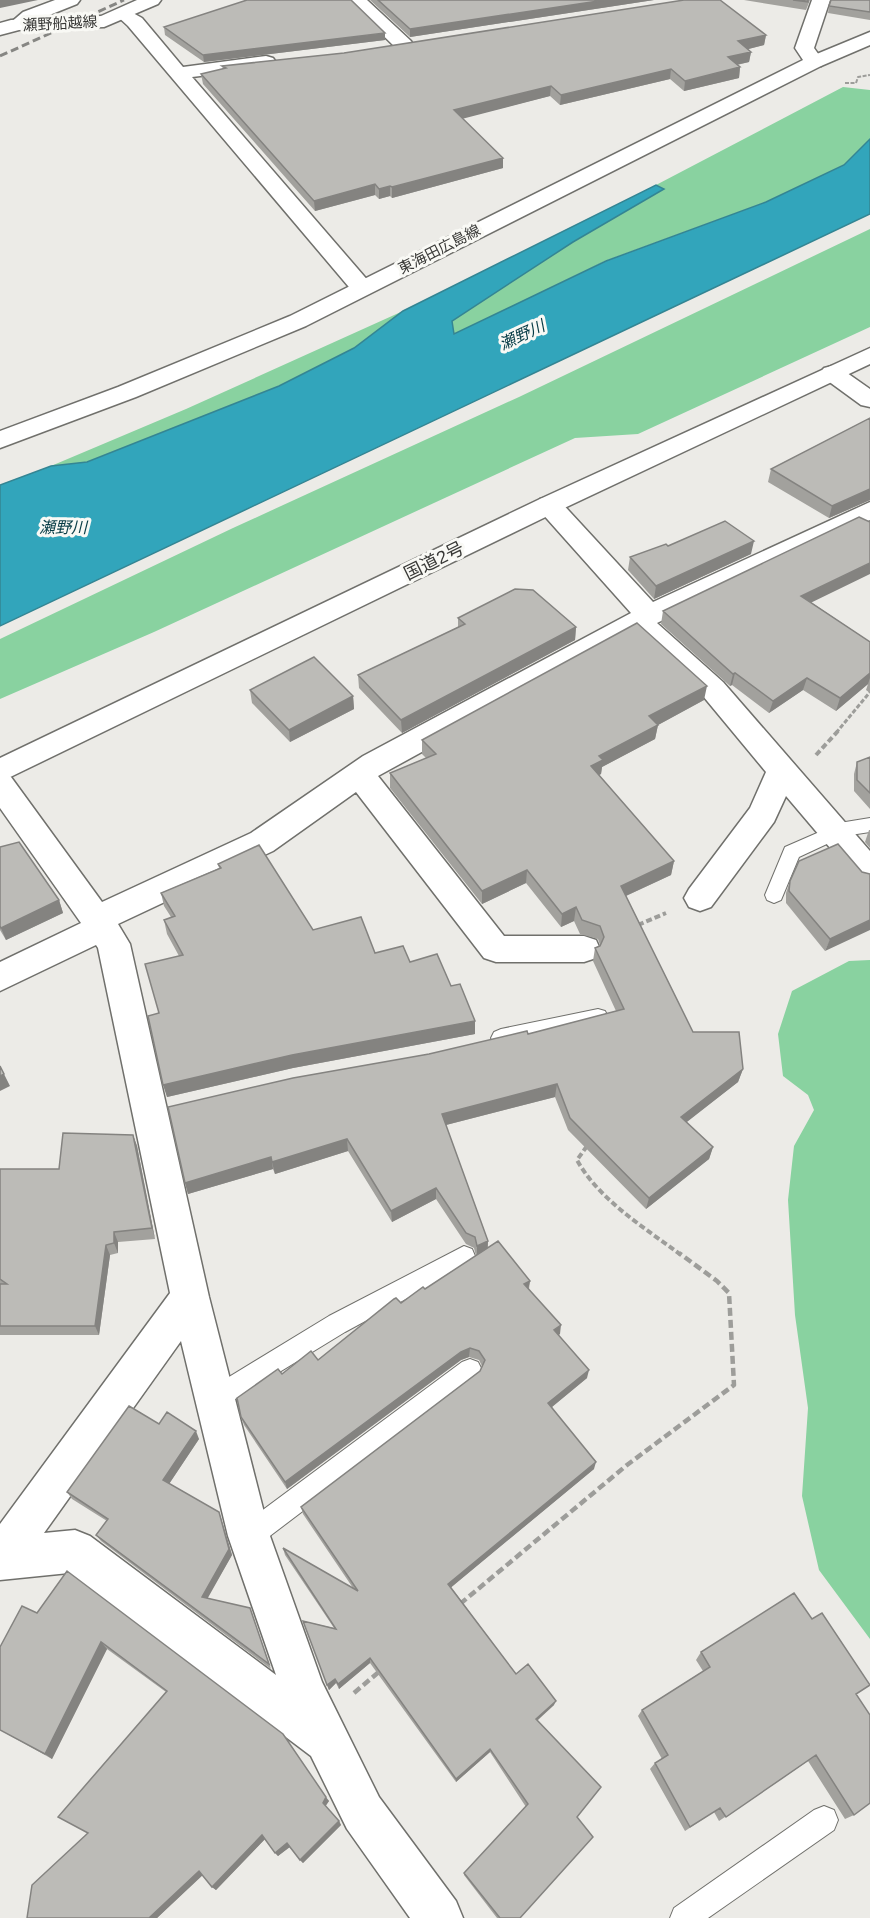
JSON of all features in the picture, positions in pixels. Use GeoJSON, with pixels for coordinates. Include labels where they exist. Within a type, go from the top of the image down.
{"type":"FeatureCollection","features":[{"type":"Feature","properties":{"kind":"main road"},"geometry":{"type":"LineString","coordinates":[[9,27],[71,0]]}},
{"type":"Feature","properties":{"kind":"main road","name":"瀬野船越線"},"geometry":{"type":"LineString","coordinates":[[9,27],[104,21],[152,0]]}},
{"type":"Feature","properties":{"kind":"main road"},"geometry":{"type":"LineString","coordinates":[[356,0],[404,45]]}},
{"type":"Feature","properties":{"kind":"main road"},"geometry":{"type":"LineString","coordinates":[[814,62],[804,48],[820,0]]}},
{"type":"Feature","properties":{"kind":"main road"},"geometry":{"type":"LineString","coordinates":[[124,14],[135,22],[362,288]]}},
{"type":"Feature","properties":{"kind":"main road","name":"東海田広島線"},"geometry":{"type":"LineString","coordinates":[[0,440],[127,392],[298,321],[814,62],[870,38]]}},
{"type":"Feature","properties":{"kind":"main road"},"geometry":{"type":"LineString","coordinates":[[384,48],[428,41]]}},
{"type":"Feature","properties":{"kind":"main road"},"geometry":{"type":"LineString","coordinates":[[179,73],[286,60]]}},
{"type":"Feature","properties":{"kind":"main road","name":"国道2号"},"geometry":{"type":"LineString","coordinates":[[0,771],[549,505],[870,355]]}},
{"type":"Feature","properties":{"kind":"main road"},"geometry":{"type":"LineString","coordinates":[[832,373],[870,400]]}},
{"type":"Feature","properties":{"kind":"main road"},"geometry":{"type":"LineString","coordinates":[[549,505],[643,618],[713,689],[870,873]]}},
{"type":"Feature","properties":{"kind":"main road"},"geometry":{"type":"LineString","coordinates":[[0,977],[100,923],[262,842],[375,764],[643,618],[864,519]]}},
{"type":"Feature","properties":{"kind":"main road"},"geometry":{"type":"LineString","coordinates":[[360,775],[496,949],[584,950]]}},
{"type":"Feature","properties":{"kind":"main road"},"geometry":{"type":"LineString","coordinates":[[700,898],[788,777]]}},
{"type":"Feature","properties":{"kind":"main road"},"geometry":{"type":"LineString","coordinates":[[0,785],[114,944],[163,1109],[190,1298],[249,1536],[303,1691],[363,1813],[439,1918]]}},
{"type":"Feature","properties":{"kind":"main road"},"geometry":{"type":"LineString","coordinates":[[0,1559],[190,1298]]}},
{"type":"Feature","properties":{"kind":"main road"},"geometry":{"type":"LineString","coordinates":[[0,1559],[75,1551],[323,1732]]}},
{"type":"Feature","properties":{"kind":"lane"},"geometry":{"type":"LineString","coordinates":[[774,896],[792,852],[834,831],[870,825]]}},
{"type":"Feature","properties":{"kind":"lane"},"geometry":{"type":"LineString","coordinates":[[485,1042],[598,1017]]}},
{"type":"Feature","properties":{"kind":"lane"},"geometry":{"type":"LineString","coordinates":[[214,1399],[337,1324],[464,1256]]}},
{"type":"Feature","properties":{"kind":"lane"},"geometry":{"type":"LineString","coordinates":[[249,1536],[470,1370]]}},
{"type":"Feature","properties":{"kind":"lane"},"geometry":{"type":"LineString","coordinates":[[684,1918],[824,1820]]}},
{"type":"Feature","properties":{"kind":"path"},"geometry":{"type":"LineString","coordinates":[[788,777],[870,692]]}},
{"type":"Feature","properties":{"kind":"path"},"geometry":{"type":"LineString","coordinates":[[584,950],[700,898]]}},
{"type":"Feature","properties":{"kind":"path"},"geometry":{"type":"LineString","coordinates":[[455,1609],[627,1465],[734,1385],[729,1293],[717,1281],[636,1221],[583,1172],[577,1160],[591,1139]]}},
{"type":"Feature","properties":{"kind":"path"},"geometry":{"type":"LineString","coordinates":[[323,1732],[382,1669]]}},
{"type":"Feature","properties":{"kind":"green space"},"geometry":{"type":"Polygon","coordinates":[[[843,87],[870,90],[870,139],[844,165],[766,202],[605,261],[454,335],[452,321],[573,242],[664,189],[656,185],[843,87]]]}},
{"type":"Feature","properties":{"kind":"green space"},"geometry":{"type":"Polygon","coordinates":[[[870,229],[870,327],[638,434],[575,438],[154,632],[0,699],[0,639],[233,528],[519,397],[870,229]]]}},
{"type":"Feature","properties":{"kind":"green space"},"geometry":{"type":"Polygon","coordinates":[[[403,311],[354,348],[279,386],[87,462],[51,466],[186,409],[403,311]]]}},
{"type":"Feature","properties":{"kind":"green space"},"geometry":{"type":"Polygon","coordinates":[[[870,960],[870,1639],[819,1570],[802,1496],[808,1408],[795,1315],[788,1200],[794,1146],[814,1110],[808,1095],[783,1076],[778,1034],[792,991],[849,961],[870,960]]]}},
{"type":"Feature","properties":{"kind":"water","name":"瀬野川"},"geometry":{"type":"Polygon","coordinates":[[[870,139],[870,214],[0,626],[0,485],[51,466],[87,462],[279,386],[354,348],[403,311],[656,185],[664,189],[573,242],[452,321],[454,334],[606,261],[766,202],[844,165],[870,139]]]}},
{"type":"Feature","properties":{"kind":"building"},"geometry":{"type":"Polygon","coordinates":[[[247,0],[351,0],[385,33],[203,55],[164,27],[247,0]]]}},
{"type":"Feature","properties":{"kind":"building"},"geometry":{"type":"Polygon","coordinates":[[[378,0],[605,0],[410,29],[378,0]]]}},
{"type":"Feature","properties":{"kind":"building"},"geometry":{"type":"Polygon","coordinates":[[[684,0],[720,0],[766,35],[738,41],[751,52],[728,57],[740,67],[685,81],[671,69],[561,95],[551,86],[454,110],[503,158],[392,187],[379,189],[375,184],[314,201],[201,74],[226,68],[222,66],[344,53],[684,0]]]}},
{"type":"Feature","properties":{"kind":"building"},"geometry":{"type":"Polygon","coordinates":[[[831,0],[870,0],[870,12],[829,6],[831,0]]]}},
{"type":"Feature","properties":{"kind":"building"},"geometry":{"type":"Polygon","coordinates":[[[870,418],[870,489],[832,506],[771,469],[870,418]]]}},
{"type":"Feature","properties":{"kind":"building"},"geometry":{"type":"Polygon","coordinates":[[[859,517],[870,522],[870,563],[801,596],[870,642],[870,673],[840,698],[807,678],[773,701],[735,673],[733,674],[663,611],[859,517]]]}},
{"type":"Feature","properties":{"kind":"building"},"geometry":{"type":"Polygon","coordinates":[[[725,521],[754,541],[656,586],[630,557],[666,544],[668,546],[725,521]]]}},
{"type":"Feature","properties":{"kind":"building"},"geometry":{"type":"Polygon","coordinates":[[[515,589],[533,590],[576,627],[401,720],[358,675],[465,624],[458,618],[515,589]]]}},
{"type":"Feature","properties":{"kind":"building"},"geometry":{"type":"Polygon","coordinates":[[[637,623],[707,686],[649,716],[658,725],[599,756],[603,760],[591,766],[674,861],[621,886],[693,1032],[739,1032],[743,1069],[681,1117],[713,1147],[649,1198],[570,1118],[557,1084],[442,1114],[488,1241],[477,1246],[475,1237],[466,1233],[436,1188],[391,1211],[347,1139],[272,1162],[271,1157],[185,1183],[168,1107],[293,1078],[429,1054],[527,1031],[528,1034],[624,1009],[595,948],[600,946],[604,937],[600,926],[582,920],[576,907],[562,914],[527,870],[482,891],[390,773],[436,754],[422,740],[637,623]]]}},
{"type":"Feature","properties":{"kind":"building"},"geometry":{"type":"Polygon","coordinates":[[[314,657],[353,696],[289,730],[250,690],[314,657]]]}},
{"type":"Feature","properties":{"kind":"building"},"geometry":{"type":"Polygon","coordinates":[[[870,757],[870,793],[857,780],[857,762],[870,757]]]}},
{"type":"Feature","properties":{"kind":"building"},"geometry":{"type":"Polygon","coordinates":[[[19,842],[59,900],[1,928],[0,847],[19,842]]]}},
{"type":"Feature","properties":{"kind":"building"},"geometry":{"type":"Polygon","coordinates":[[[838,844],[862,872],[870,874],[870,920],[830,939],[789,891],[790,881],[799,861],[838,844]]]}},
{"type":"Feature","properties":{"kind":"building"},"geometry":{"type":"Polygon","coordinates":[[[259,845],[313,930],[361,917],[375,953],[403,946],[410,962],[437,954],[451,986],[460,984],[475,1021],[292,1055],[163,1085],[148,1016],[159,1013],[145,964],[183,955],[164,920],[175,916],[161,893],[221,868],[218,864],[259,845]]]}},
{"type":"Feature","properties":{"kind":"building"},"geometry":{"type":"Polygon","coordinates":[[[63,1133],[133,1135],[152,1228],[114,1232],[114,1243],[106,1245],[95,1326],[0,1326],[0,1284],[7,1284],[0,1279],[0,1169],[59,1169],[63,1133]]]}},
{"type":"Feature","properties":{"kind":"building"},"geometry":{"type":"Polygon","coordinates":[[[498,1241],[530,1281],[524,1284],[561,1325],[554,1330],[589,1370],[548,1403],[596,1462],[448,1584],[516,1674],[528,1664],[556,1701],[536,1719],[601,1787],[577,1817],[593,1837],[520,1918],[500,1918],[464,1873],[528,1804],[490,1749],[456,1779],[370,1658],[338,1684],[335,1679],[327,1685],[303,1621],[336,1629],[283,1548],[358,1591],[301,1507],[480,1371],[485,1360],[479,1351],[470,1348],[461,1352],[285,1482],[241,1417],[237,1398],[278,1369],[282,1374],[311,1351],[318,1360],[394,1299],[396,1298],[401,1303],[498,1241]]]}},
{"type":"Feature","properties":{"kind":"building"},"geometry":{"type":"Polygon","coordinates":[[[129,1406],[159,1424],[167,1412],[196,1431],[163,1480],[219,1512],[229,1549],[202,1597],[250,1608],[269,1664],[96,1535],[108,1519],[67,1492],[129,1406]]]}},
{"type":"Feature","properties":{"kind":"building"},"geometry":{"type":"Polygon","coordinates":[[[67,1571],[283,1734],[326,1797],[323,1803],[339,1821],[300,1860],[287,1843],[275,1853],[262,1835],[212,1887],[199,1871],[149,1918],[27,1918],[32,1885],[88,1833],[58,1817],[167,1691],[101,1642],[45,1754],[0,1730],[0,1647],[22,1606],[37,1613],[67,1571]]]}},
{"type":"Feature","properties":{"kind":"building"},"geometry":{"type":"Polygon","coordinates":[[[794,1593],[812,1619],[822,1613],[870,1685],[856,1694],[870,1715],[870,1803],[854,1815],[816,1755],[726,1817],[720,1808],[690,1827],[655,1763],[668,1755],[642,1710],[710,1667],[701,1652],[794,1593]]]}},
{"type":"Feature","properties":{"kind":"railway"},"geometry":{"type":"LineString","coordinates":[[0,56],[124,0]]}}]}
